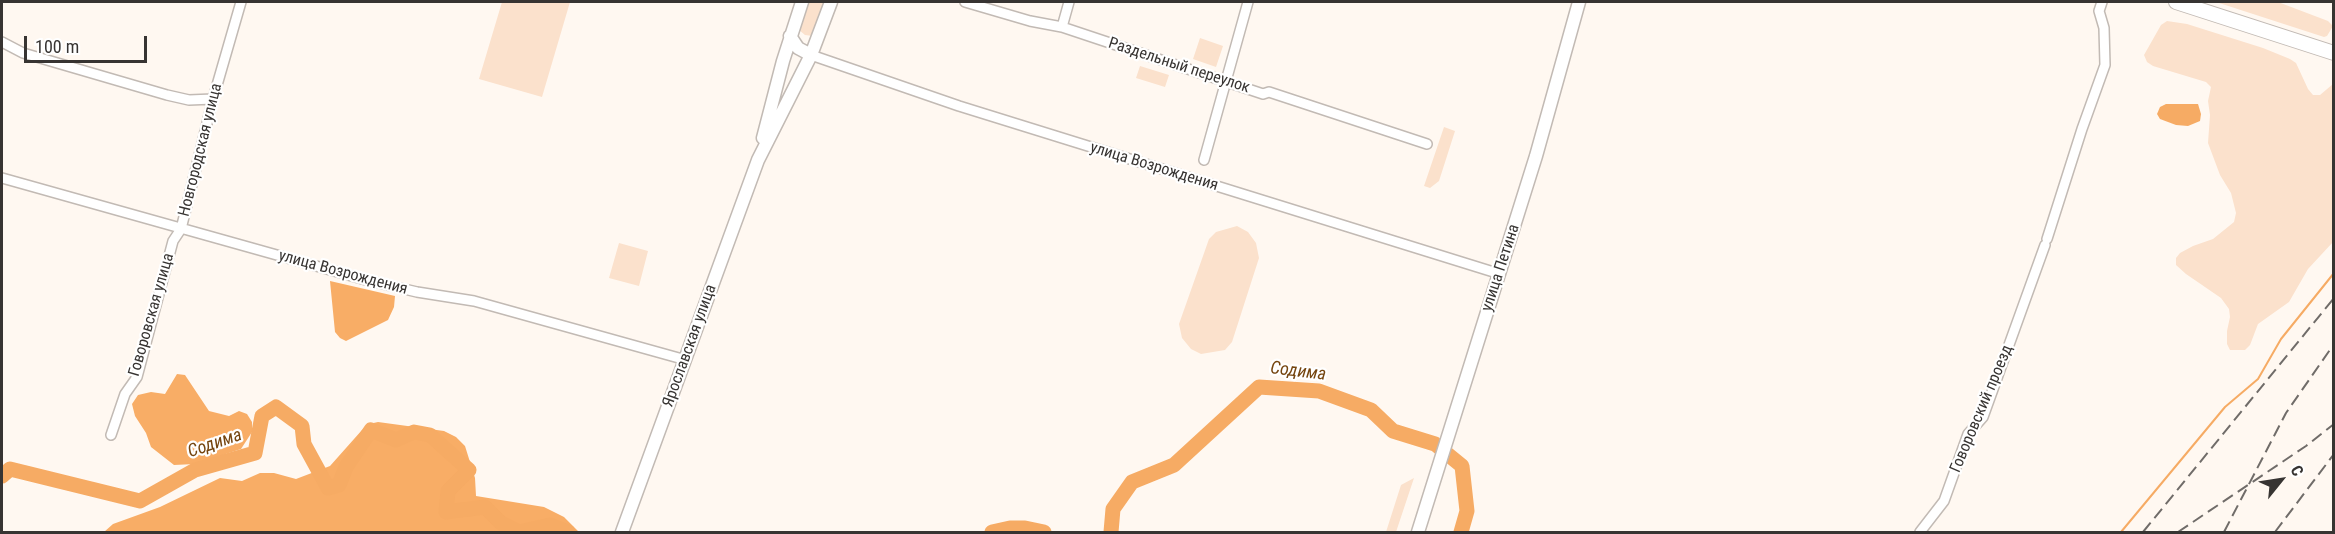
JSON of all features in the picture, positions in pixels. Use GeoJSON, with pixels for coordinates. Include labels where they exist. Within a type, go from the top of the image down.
{"type":"FeatureCollection","features":[{"type":"Feature","properties":{"kind":"main road"},"geometry":{"type":"LineString","coordinates":[[2176,2],[2332,53]]}},
{"type":"Feature","properties":{"kind":"street","name":"Новгородская улица"},"geometry":{"type":"LineString","coordinates":[[181,229],[213,99],[241,2]]}},
{"type":"Feature","properties":{"kind":"street","name":"Ярославская улица"},"geometry":{"type":"LineString","coordinates":[[622,532],[758,160],[790,36],[802,2]]}},
{"type":"Feature","properties":{"kind":"street","name":"Ярославская улица"},"geometry":{"type":"LineString","coordinates":[[758,160],[811,55],[831,2]]}},
{"type":"Feature","properties":{"kind":"street","name":"Раздельный переулок"},"geometry":{"type":"LineString","coordinates":[[965,2],[1030,21],[1062,27],[1263,94],[1269,92],[1427,144]]}},
{"type":"Feature","properties":{"kind":"street"},"geometry":{"type":"LineString","coordinates":[[1062,27],[1070,2]]}},
{"type":"Feature","properties":{"kind":"street"},"geometry":{"type":"LineString","coordinates":[[1204,160],[1248,2]]}},
{"type":"Feature","properties":{"kind":"street","name":"улица Петина"},"geometry":{"type":"LineString","coordinates":[[1418,532],[1500,274],[1550,109],[1579,2]]}},
{"type":"Feature","properties":{"kind":"street","name":"Говоровский проезд"},"geometry":{"type":"LineString","coordinates":[[1920,532],[1944,501],[1968,434],[1983,417],[2046,242],[2105,65],[2104,28],[2099,11],[2102,2]]}},
{"type":"Feature","properties":{"kind":"street"},"geometry":{"type":"LineString","coordinates":[[790,36],[798,48],[811,55]]}},
{"type":"Feature","properties":{"kind":"street"},"geometry":{"type":"LineString","coordinates":[[2,42],[23,53],[167,95],[189,100],[213,99]]}},
{"type":"Feature","properties":{"kind":"street","name":"улица Возрождения"},"geometry":{"type":"LineString","coordinates":[[811,55],[959,106],[1500,274]]}},
{"type":"Feature","properties":{"kind":"street","name":"улица Возрождения"},"geometry":{"type":"LineString","coordinates":[[2,178],[366,280],[417,292],[474,301],[686,360]]}},
{"type":"Feature","properties":{"kind":"street","name":"Говоровская улица"},"geometry":{"type":"LineString","coordinates":[[111,435],[125,394],[137,376],[173,241],[181,229]]}},
{"type":"Feature","properties":{"kind":"shaded area"},"geometry":{"type":"Polygon","coordinates":[[[502,2],[570,2],[542,97],[479,79],[502,2]]]}},
{"type":"Feature","properties":{"kind":"shaded area"},"geometry":{"type":"Polygon","coordinates":[[[805,2],[828,2],[813,36],[805,35],[799,30],[805,2]]]}},
{"type":"Feature","properties":{"kind":"shaded area"},"geometry":{"type":"Polygon","coordinates":[[[2216,2],[2278,2],[2328,21],[2333,26],[2324,37],[2216,2]]]}},
{"type":"Feature","properties":{"kind":"shaded area"},"geometry":{"type":"Polygon","coordinates":[[[2167,21],[2187,24],[2290,59],[2296,63],[2313,95],[2320,95],[2333,84],[2333,242],[2308,269],[2289,302],[2258,324],[2250,345],[2245,350],[2230,350],[2227,344],[2229,309],[2221,298],[2176,265],[2176,258],[2180,253],[2213,239],[2234,222],[2236,213],[2231,193],[2220,175],[2208,143],[2210,115],[2208,101],[2211,87],[2206,82],[2153,66],[2147,62],[2144,55],[2161,25],[2167,21]]]}},
{"type":"Feature","properties":{"kind":"shaded area"},"geometry":{"type":"Polygon","coordinates":[[[1200,38],[1223,46],[1216,67],[1193,59],[1200,38]]]}},
{"type":"Feature","properties":{"kind":"shaded area"},"geometry":{"type":"Polygon","coordinates":[[[1140,66],[1169,75],[1165,87],[1136,78],[1140,66]]]}},
{"type":"Feature","properties":{"kind":"shaded area"},"geometry":{"type":"Polygon","coordinates":[[[2166,104],[2198,104],[2201,114],[2200,121],[2188,126],[2176,125],[2160,119],[2157,114],[2160,107],[2166,104]]]}},
{"type":"Feature","properties":{"kind":"shaded area"},"geometry":{"type":"Polygon","coordinates":[[[1444,127],[1455,131],[1439,181],[1430,188],[1424,186],[1444,127]]]}},
{"type":"Feature","properties":{"kind":"shaded area"},"geometry":{"type":"Polygon","coordinates":[[[1237,226],[1248,232],[1256,243],[1259,258],[1232,342],[1225,350],[1201,354],[1191,349],[1182,338],[1179,324],[1209,239],[1216,232],[1237,226]]]}},
{"type":"Feature","properties":{"kind":"shaded area"},"geometry":{"type":"Polygon","coordinates":[[[619,243],[648,251],[639,286],[609,278],[619,243]]]}},
{"type":"Feature","properties":{"kind":"shaded area"},"geometry":{"type":"Polygon","coordinates":[[[330,281],[395,296],[394,307],[388,320],[346,341],[340,338],[335,332],[330,281]]]}},
{"type":"Feature","properties":{"kind":"shaded area"},"geometry":{"type":"Polygon","coordinates":[[[177,374],[185,375],[209,411],[229,416],[239,411],[247,414],[252,422],[252,432],[241,449],[195,464],[174,465],[151,447],[146,433],[135,416],[132,404],[138,395],[151,392],[165,394],[177,374]]]}},
{"type":"Feature","properties":{"kind":"shaded area"},"geometry":{"type":"Polygon","coordinates":[[[378,422],[444,431],[456,437],[465,446],[475,478],[476,496],[544,507],[564,517],[579,532],[104,532],[113,524],[160,507],[220,478],[242,481],[260,473],[274,473],[296,479],[330,466],[362,430],[369,424],[378,422]]]}},
{"type":"Feature","properties":{"kind":"shaded area"},"geometry":{"type":"Polygon","coordinates":[[[1414,478],[1396,532],[1386,532],[1401,485],[1414,478]]]}},
{"type":"Feature","properties":{"kind":"waterway"},"geometry":{"type":"LineString","coordinates":[[2121,532],[2225,407],[2258,379],[2281,339],[2334,273]]}},
{"type":"Feature","properties":{"kind":"waterway","name":"Содима"},"geometry":{"type":"LineString","coordinates":[[1111,532],[1113,509],[1132,482],[1174,465],[1259,387],[1319,391],[1371,410],[1393,431],[1435,444],[1462,466],[1467,511],[1461,532]]}},
{"type":"Feature","properties":{"kind":"waterway","name":"Содима"},"geometry":{"type":"LineString","coordinates":[[2,476],[10,469],[140,501],[195,470],[255,453],[262,416],[276,407],[302,426],[304,444],[328,488],[339,485],[346,467],[371,430],[396,440],[414,432],[430,435],[469,470],[448,491],[446,512],[485,507],[501,523],[519,532],[550,525],[568,532]]}},
{"type":"Feature","properties":{"kind":"waterway","name":"Содима"},"geometry":{"type":"LineString","coordinates":[[992,532],[1010,528],[1044,532]]}},
{"type":"Feature","properties":{"kind":"railway"},"geometry":{"type":"LineString","coordinates":[[2143,532],[2334,298]]}},
{"type":"Feature","properties":{"kind":"railway"},"geometry":{"type":"LineString","coordinates":[[2224,532],[2286,413],[2334,344]]}},
{"type":"Feature","properties":{"kind":"railway"},"geometry":{"type":"LineString","coordinates":[[2178,532],[2306,446],[2334,424]]}},
{"type":"Feature","properties":{"kind":"railway"},"geometry":{"type":"LineString","coordinates":[[2275,532],[2334,454]]}}]}
